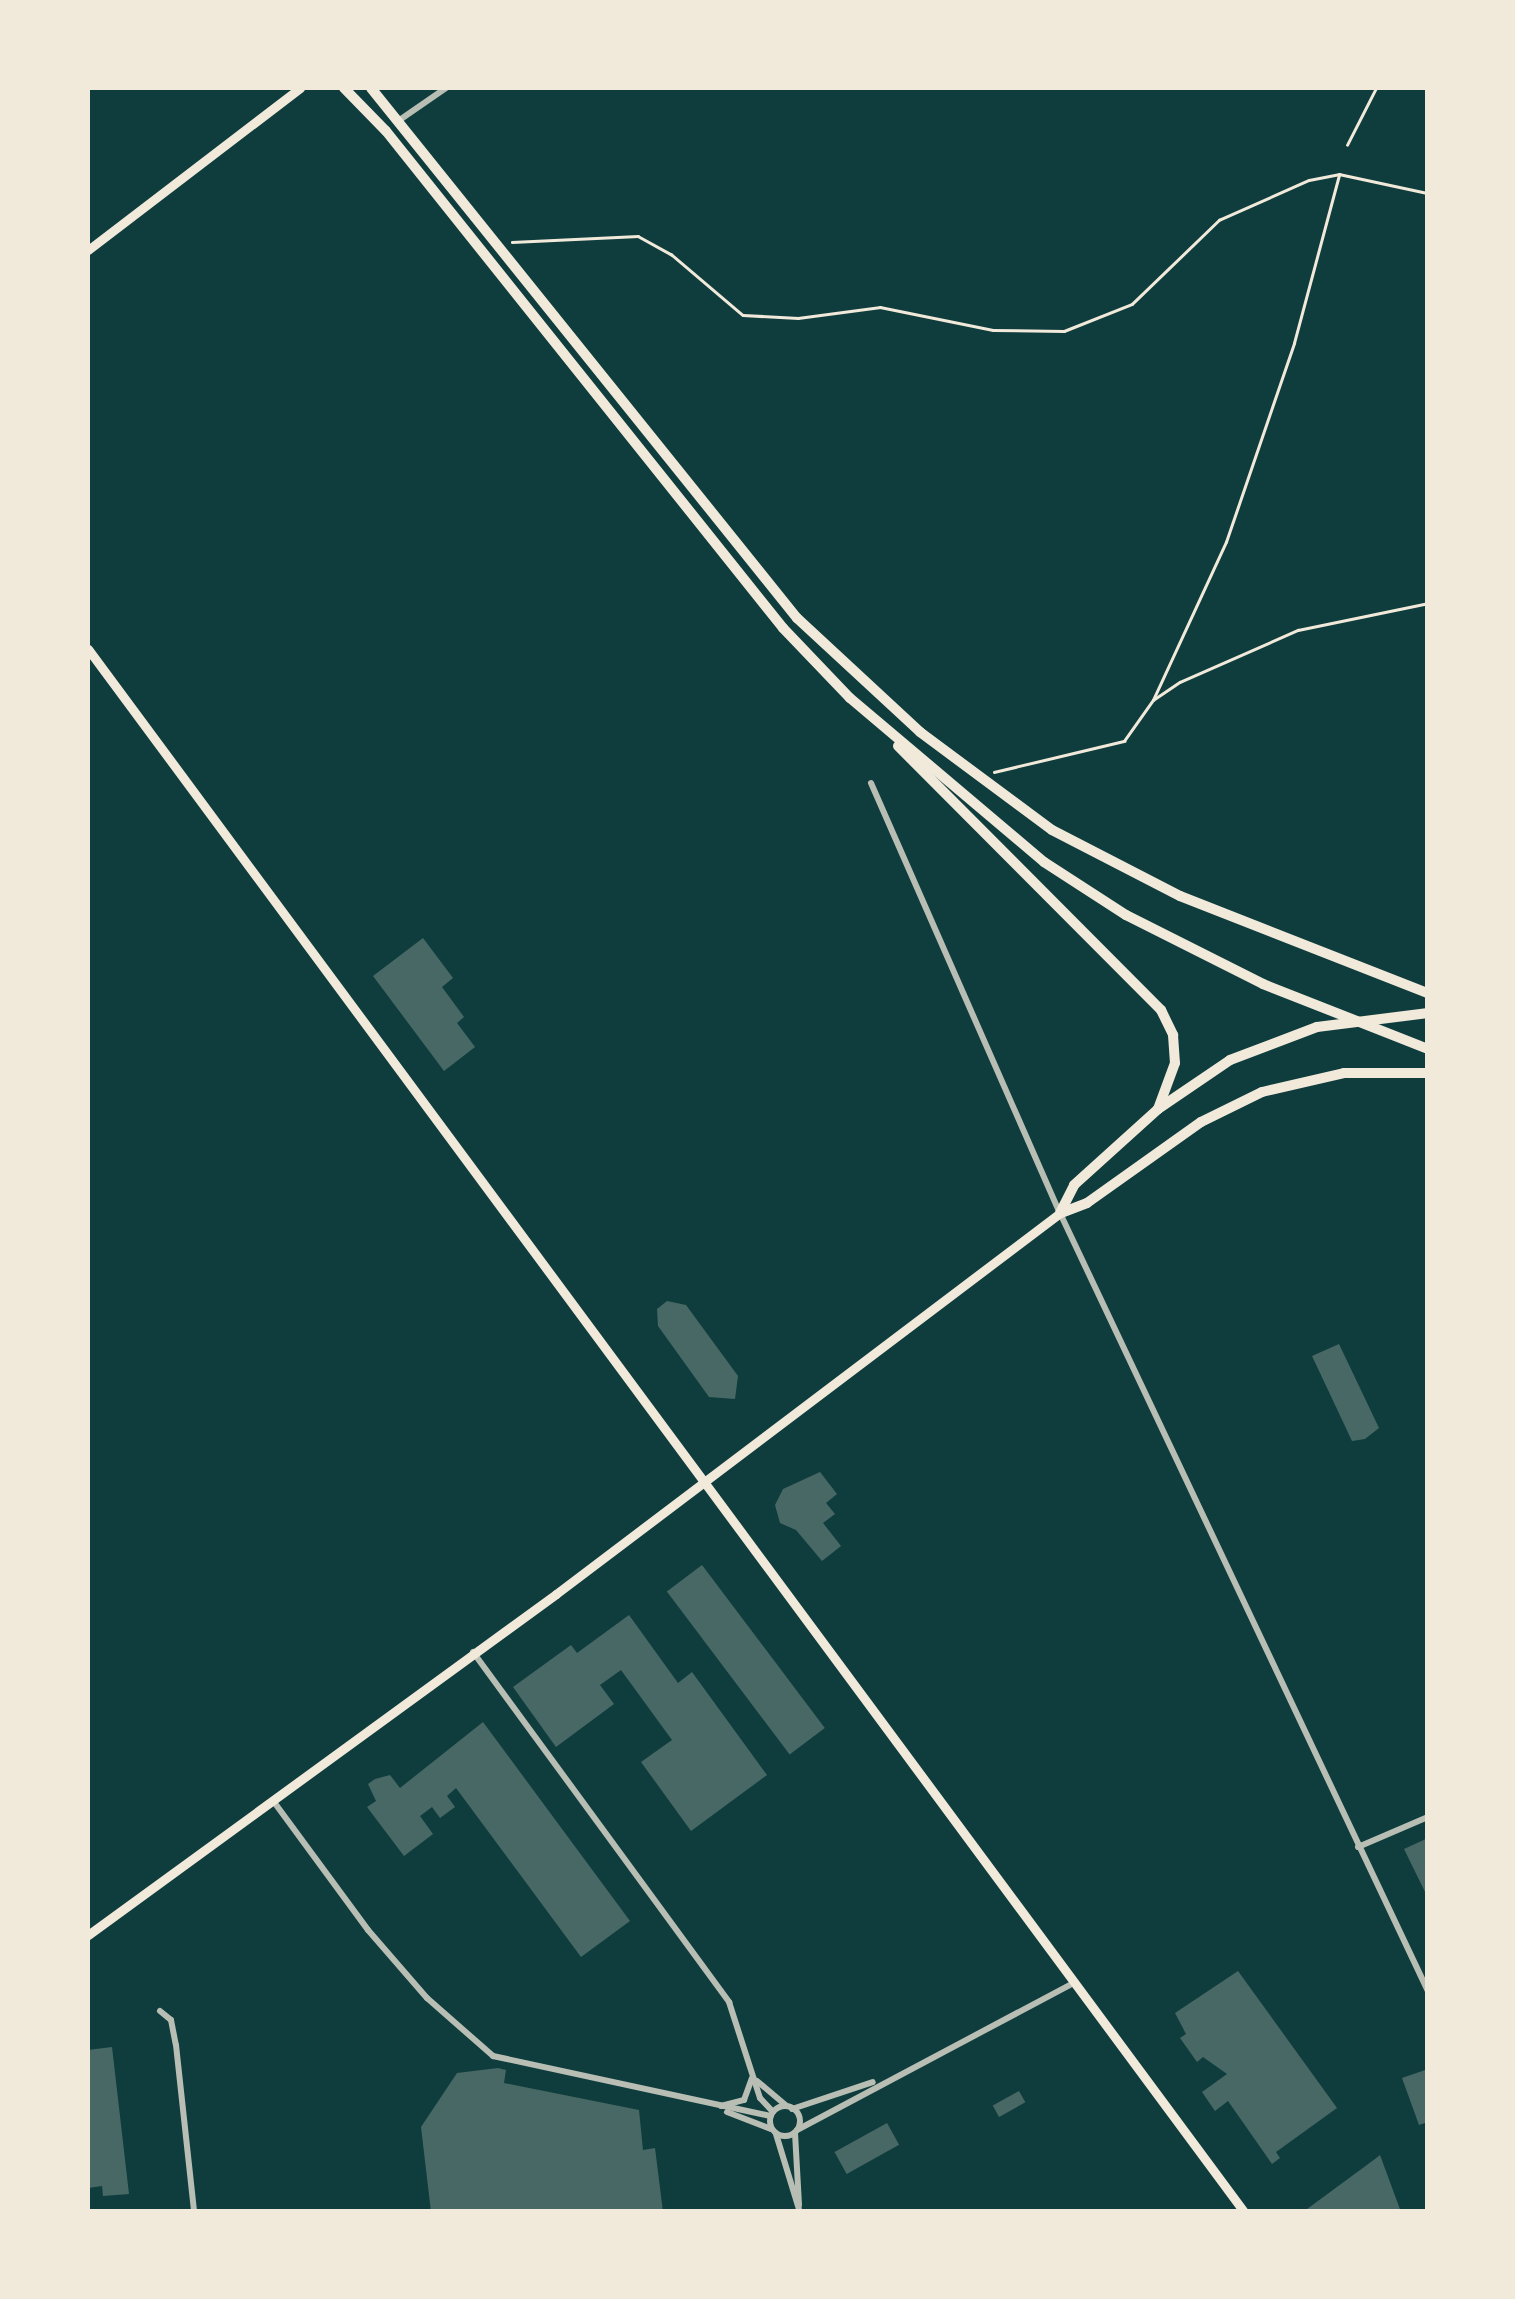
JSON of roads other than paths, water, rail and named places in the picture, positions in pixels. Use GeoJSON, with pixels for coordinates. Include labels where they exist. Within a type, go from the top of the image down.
{"type":"FeatureCollection","features":[{"type":"Feature","properties":{"kind":"highway"},"geometry":{"type":"LineString","coordinates":[[344,88],[386,131],[783,628],[1162,1010],[1173,1035],[1175,1063],[1158,1109]]}},
{"type":"Feature","properties":{"kind":"highway"},"geometry":{"type":"LineString","coordinates":[[370,88],[406,115],[797,618],[920,732],[1052,830],[1180,896],[1428,993]]}},
{"type":"Feature","properties":{"kind":"highway"},"geometry":{"type":"LineString","coordinates":[[850,698],[1044,862],[1126,916],[1263,984],[1428,1049]]}},
{"type":"Feature","properties":{"kind":"highway"},"geometry":{"type":"LineString","coordinates":[[1060,1214],[1074,1185],[1158,1109],[1230,1060],[1317,1027],[1428,1013]]}},
{"type":"Feature","properties":{"kind":"highway"},"geometry":{"type":"LineString","coordinates":[[1060,1214],[1088,1203],[1200,1122],[1262,1092],[1344,1073],[1428,1073]]}},
{"type":"Feature","properties":{"kind":"main road"},"geometry":{"type":"LineString","coordinates":[[88,250],[300,88]]}},
{"type":"Feature","properties":{"kind":"main road"},"geometry":{"type":"LineString","coordinates":[[88,649],[1244,2212]]}},
{"type":"Feature","properties":{"kind":"main road"},"geometry":{"type":"LineString","coordinates":[[88,1934],[274,1802],[706,1482],[1060,1214]]}},
{"type":"Feature","properties":{"kind":"street"},"geometry":{"type":"LineString","coordinates":[[406,115],[446,88]]}},
{"type":"Feature","properties":{"kind":"street"},"geometry":{"type":"LineString","coordinates":[[871,783],[1060,1214],[1428,1991]]}},
{"type":"Feature","properties":{"kind":"street"},"geometry":{"type":"LineString","coordinates":[[473,1651],[729,2002],[752,2077],[772,2114],[799,2210]]}},
{"type":"Feature","properties":{"kind":"street"},"geometry":{"type":"LineString","coordinates":[[274,1802],[368,1930],[441,2012],[493,2056],[717,2107],[772,2114],[879,2081]]}},
{"type":"Feature","properties":{"kind":"street"},"geometry":{"type":"LineString","coordinates":[[1358,1847],[1428,1817]]}},
{"type":"Feature","properties":{"kind":"street"},"geometry":{"type":"LineString","coordinates":[[717,2107],[774,2131],[796,2131],[879,2081],[1073,1983]]}},
{"type":"Feature","properties":{"kind":"street"},"geometry":{"type":"LineString","coordinates":[[160,2011],[171,2020],[176,2045],[194,2212]]}},
{"type":"Feature","properties":{"kind":"street"},"geometry":{"type":"LineString","coordinates":[[717,2107],[744,2100],[752,2077]]}},
{"type":"Feature","properties":{"kind":"street"},"geometry":{"type":"LineString","coordinates":[[752,2077],[791,2108],[796,2131],[799,2210]]}}]}
